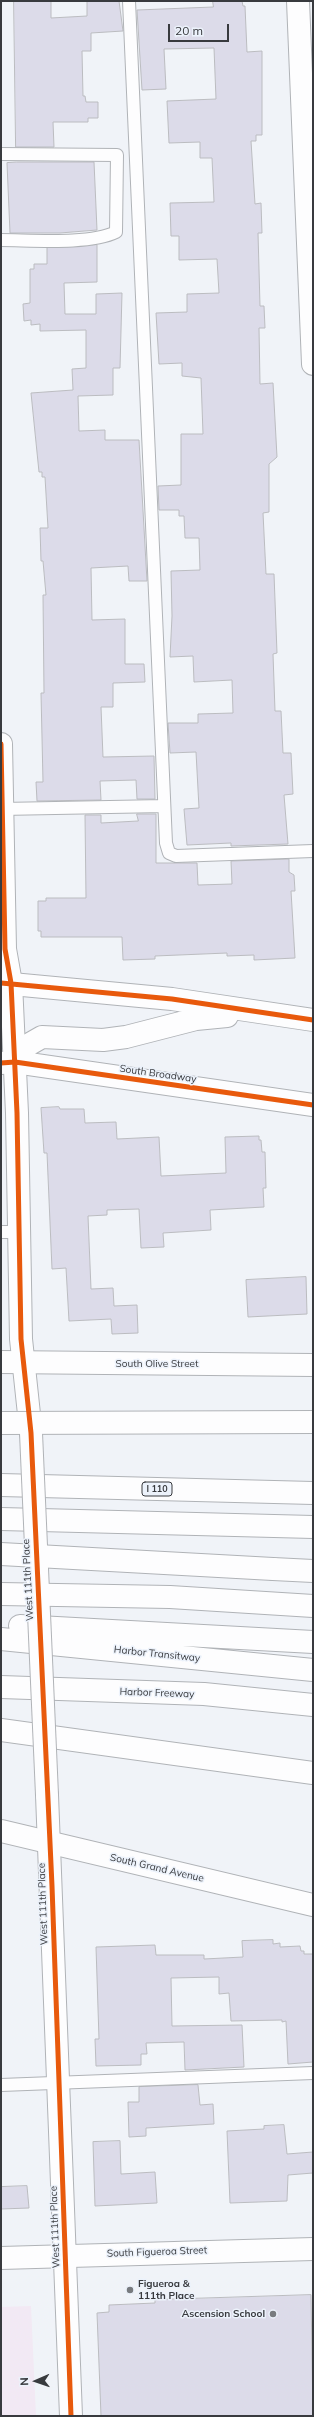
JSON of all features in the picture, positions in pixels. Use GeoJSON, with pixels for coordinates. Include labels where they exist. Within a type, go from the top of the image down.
{"type":"FeatureCollection","features":[{"type":"Feature","properties":{"kind":"main road"},"geometry":{"type":"LineString","coordinates":[[298,1],[313,364]]}},
{"type":"Feature","properties":{"kind":"main road","name":"West 111th Place"},"geometry":{"type":"LineString","coordinates":[[1,744],[10,1232],[31,1434],[49,1842],[71,2416]]}},
{"type":"Feature","properties":{"kind":"main road"},"geometry":{"type":"LineString","coordinates":[[1,1010],[6,983],[172,999],[313,1020]]}},
{"type":"Feature","properties":{"kind":"main road"},"geometry":{"type":"LineString","coordinates":[[8,1062],[28,1045],[42,1037],[103,1040],[126,1037],[196,1019],[264,1013]]}},
{"type":"Feature","properties":{"kind":"main road","name":"South Broadway"},"geometry":{"type":"LineString","coordinates":[[8,1062],[313,1105]]}},
{"type":"Feature","properties":{"kind":"main road","name":"South Olive Street"},"geometry":{"type":"LineString","coordinates":[[1,1362],[313,1365]]}},
{"type":"Feature","properties":{"kind":"main road"},"geometry":{"type":"LineString","coordinates":[[1,1423],[313,1422]]}},
{"type":"Feature","properties":{"kind":"main road","name":"I 110"},"geometry":{"type":"LineString","coordinates":[[1,1485],[313,1492]]}},
{"type":"Feature","properties":{"kind":"main road"},"geometry":{"type":"LineString","coordinates":[[1,1519],[313,1528]]}},
{"type":"Feature","properties":{"kind":"main road"},"geometry":{"type":"LineString","coordinates":[[1,1554],[313,1571]]}},
{"type":"Feature","properties":{"kind":"main road"},"geometry":{"type":"LineString","coordinates":[[1,1594],[170,1597],[313,1606]]}},
{"type":"Feature","properties":{"kind":"main road"},"geometry":{"type":"LineString","coordinates":[[1,1625],[313,1642]]}},
{"type":"Feature","properties":{"kind":"main road","name":"Harbor Transitway"},"geometry":{"type":"LineString","coordinates":[[1,1639],[313,1670]]}},
{"type":"Feature","properties":{"kind":"main road","name":"Harbor Freeway"},"geometry":{"type":"LineString","coordinates":[[1,1687],[204,1694],[313,1704]]}},
{"type":"Feature","properties":{"kind":"main road"},"geometry":{"type":"LineString","coordinates":[[1,1730],[313,1773]]}},
{"type":"Feature","properties":{"kind":"main road","name":"South Grand Avenue"},"geometry":{"type":"LineString","coordinates":[[1,1831],[313,1905]]}},
{"type":"Feature","properties":{"kind":"main road","name":"South Figueroa Street"},"geometry":{"type":"LineString","coordinates":[[1,2258],[313,2249]]}},
{"type":"Feature","properties":{"kind":"lane"},"geometry":{"type":"LineString","coordinates":[[129,1],[166,843],[172,855],[313,851]]}},
{"type":"Feature","properties":{"kind":"lane"},"geometry":{"type":"LineString","coordinates":[[1,154],[118,155],[116,232],[108,236],[73,240],[1,240]]}},
{"type":"Feature","properties":{"kind":"lane"},"geometry":{"type":"LineString","coordinates":[[2,809],[164,806]]}},
{"type":"Feature","properties":{"kind":"lane"},"geometry":{"type":"LineString","coordinates":[[1,2085],[313,2073]]}},
{"type":"Feature","properties":{"kind":"shaded area"},"geometry":{"type":"Polygon","coordinates":[[[31,2306],[36,2416],[1,2416],[1,2307],[31,2306]]]}},
{"type":"Feature","properties":{"kind":"building"},"geometry":{"type":"Polygon","coordinates":[[[14,1],[51,1],[51,18],[87,16],[87,1],[119,1],[123,31],[91,33],[91,51],[82,51],[83,96],[85,96],[86,102],[98,102],[98,118],[88,118],[88,122],[53,122],[54,147],[16,147],[14,1]]]}},
{"type":"Feature","properties":{"kind":"building"},"geometry":{"type":"Polygon","coordinates":[[[213,1],[242,1],[243,6],[245,6],[247,52],[262,51],[262,135],[256,135],[256,141],[251,141],[255,204],[261,203],[262,233],[258,233],[260,306],[264,306],[265,328],[259,328],[260,384],[273,383],[277,457],[269,464],[269,512],[263,513],[266,574],[274,574],[277,653],[273,654],[275,711],[281,711],[283,753],[291,753],[293,794],[284,795],[288,844],[231,846],[231,843],[187,845],[184,809],[199,808],[196,752],[170,753],[168,723],[198,723],[198,714],[233,713],[232,680],[194,682],[193,656],[170,657],[172,616],[171,571],[200,570],[199,538],[185,538],[184,516],[179,516],[179,510],[159,510],[158,486],[181,485],[181,434],[203,434],[201,378],[182,376],[182,363],[159,364],[156,313],[187,312],[187,294],[219,293],[217,259],[179,260],[179,236],[171,236],[170,203],[214,202],[212,158],[200,158],[200,142],[169,143],[167,101],[216,99],[214,48],[164,49],[166,89],[142,90],[137,10],[213,7],[213,1]]]}},
{"type":"Feature","properties":{"kind":"building"},"geometry":{"type":"Polygon","coordinates":[[[94,162],[97,230],[60,233],[10,233],[7,163],[94,162]]]}},
{"type":"Feature","properties":{"kind":"building"},"geometry":{"type":"Polygon","coordinates":[[[97,245],[97,282],[64,283],[65,314],[96,314],[96,294],[122,293],[120,368],[113,368],[113,395],[78,396],[79,431],[105,430],[105,440],[139,440],[147,581],[129,581],[128,566],[91,568],[92,620],[125,619],[125,664],[144,664],[145,682],[113,683],[113,707],[101,707],[103,757],[154,756],[155,799],[137,799],[136,780],[100,781],[101,800],[37,801],[36,782],[43,782],[41,693],[44,693],[43,595],[46,595],[43,561],[41,561],[40,528],[48,528],[45,477],[42,477],[42,472],[39,472],[31,393],[73,390],[72,369],[86,368],[86,330],[40,331],[40,324],[31,325],[31,320],[24,321],[23,304],[30,303],[30,269],[34,269],[34,264],[47,264],[47,248],[97,245]]]}},
{"type":"Feature","properties":{"kind":"building"},"geometry":{"type":"Polygon","coordinates":[[[137,814],[156,814],[156,863],[197,863],[198,885],[232,884],[231,861],[289,859],[289,872],[294,875],[295,891],[291,891],[295,958],[254,960],[254,955],[227,956],[227,953],[155,956],[155,959],[123,960],[122,937],[41,937],[41,931],[38,931],[38,901],[46,901],[46,898],[86,898],[85,815],[101,815],[101,823],[138,821],[137,814]]]}},
{"type":"Feature","properties":{"kind":"building"},"geometry":{"type":"Polygon","coordinates":[[[59,1107],[60,1109],[84,1109],[85,1123],[116,1122],[117,1139],[159,1137],[161,1176],[226,1173],[225,1137],[259,1136],[259,1140],[261,1140],[262,1152],[265,1152],[266,1188],[263,1188],[264,1207],[210,1210],[211,1230],[163,1233],[164,1247],[141,1248],[139,1209],[107,1210],[107,1215],[88,1216],[91,1289],[113,1288],[114,1306],[137,1305],[138,1333],[112,1334],[111,1319],[69,1321],[66,1268],[52,1269],[47,1153],[44,1153],[41,1108],[59,1107]]]}},
{"type":"Feature","properties":{"kind":"building"},"geometry":{"type":"Polygon","coordinates":[[[306,1277],[307,1314],[248,1317],[246,1280],[306,1277]]]}},
{"type":"Feature","properties":{"kind":"building"},"geometry":{"type":"Polygon","coordinates":[[[273,1940],[273,1944],[280,1943],[280,1947],[300,1946],[301,1951],[304,1951],[304,1954],[313,1954],[313,2062],[288,2064],[286,2021],[231,2021],[229,1993],[219,1994],[219,1977],[171,1978],[172,2026],[242,2025],[244,2067],[185,2070],[184,2042],[146,2043],[147,2054],[141,2054],[141,2065],[96,2066],[95,2039],[99,2039],[96,1947],[155,1945],[156,1955],[204,1955],[204,1959],[243,1957],[242,1941],[273,1940]]]}},
{"type":"Feature","properties":{"kind":"building"},"geometry":{"type":"Polygon","coordinates":[[[198,2085],[200,2105],[213,2104],[214,2124],[146,2128],[146,2136],[129,2137],[128,2102],[139,2102],[139,2087],[198,2085]]]}},
{"type":"Feature","properties":{"kind":"building"},"geometry":{"type":"Polygon","coordinates":[[[284,2125],[287,2154],[313,2152],[313,2173],[288,2175],[287,2201],[230,2203],[227,2131],[264,2129],[264,2126],[284,2125]]]}},
{"type":"Feature","properties":{"kind":"building"},"geometry":{"type":"Polygon","coordinates":[[[120,2141],[121,2174],[155,2172],[157,2203],[95,2206],[93,2142],[120,2141]]]}},
{"type":"Feature","properties":{"kind":"building"},"geometry":{"type":"Polygon","coordinates":[[[27,2186],[29,2208],[1,2209],[1,2187],[27,2186]]]}},
{"type":"Feature","properties":{"kind":"building"},"geometry":{"type":"Polygon","coordinates":[[[311,2295],[313,2416],[101,2416],[97,2313],[109,2312],[109,2305],[155,2303],[155,2300],[311,2295]]]}},
{"type":"Feature","properties":{"kind":"cycle path"},"geometry":{"type":"LineString","coordinates":[[1,744],[5,949],[11,983],[17,1113],[21,1339],[31,1433],[52,1886],[71,2416]]}},
{"type":"Feature","properties":{"kind":"cycle path"},"geometry":{"type":"LineString","coordinates":[[1,983],[172,999],[313,1020]]}},
{"type":"Feature","properties":{"kind":"cycle path"},"geometry":{"type":"LineString","coordinates":[[1,1063],[15,1062],[313,1105]]}},
{"type":"Feature","properties":{"kind":"place","name":"Figueroa & 111th Place"},"geometry":{"type":"Point","coordinates":[130,2290]}},
{"type":"Feature","properties":{"kind":"place","name":"Ascension School"},"geometry":{"type":"Point","coordinates":[273,2314]}}]}
